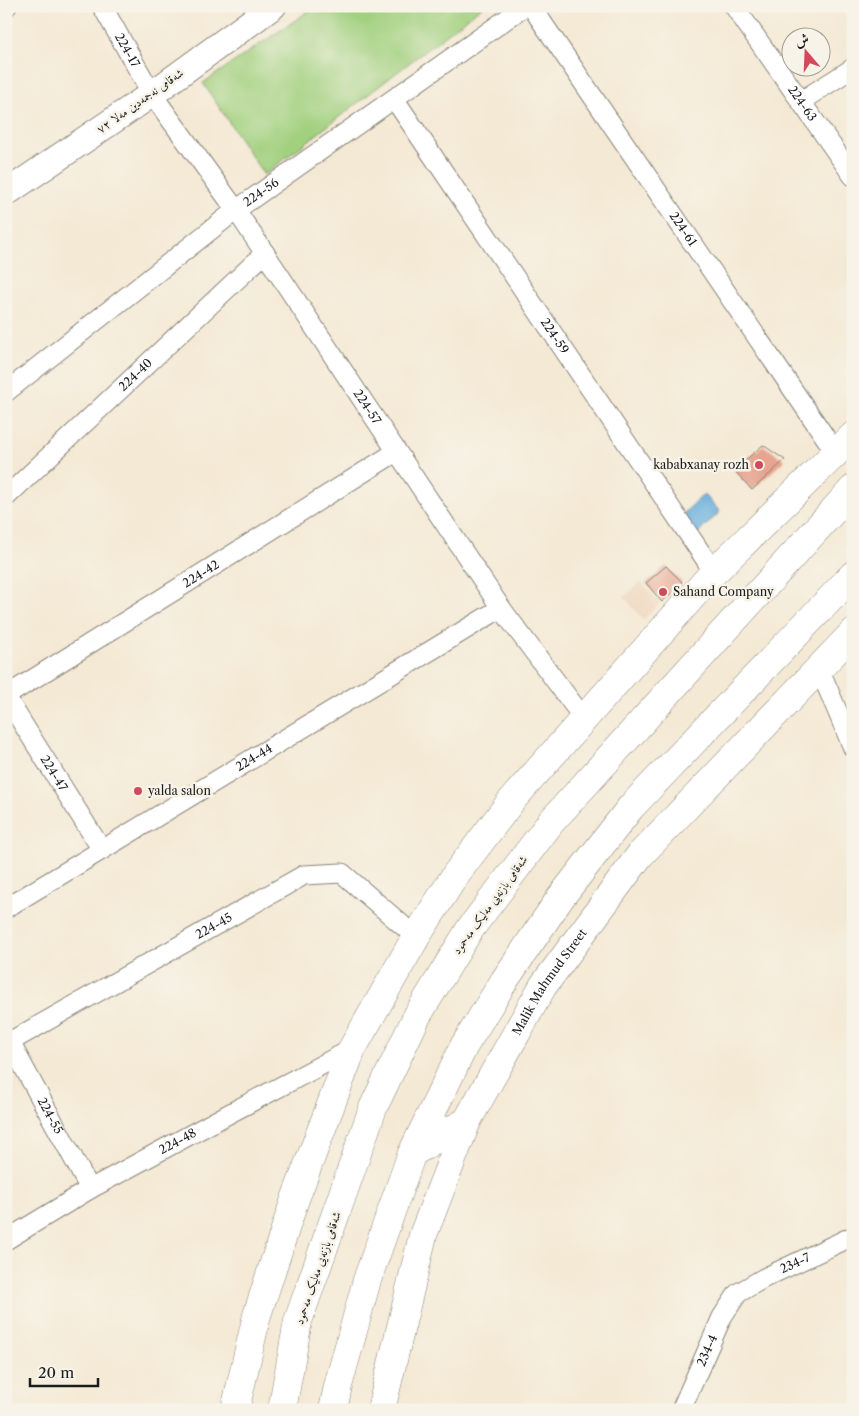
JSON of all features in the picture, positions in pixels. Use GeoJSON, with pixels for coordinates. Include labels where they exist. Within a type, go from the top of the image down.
{"type":"FeatureCollection","features":[{"type":"Feature","properties":{"kind":"main road","name":"شەقامی نەجمەدین مەلا ٧٢"},"geometry":{"type":"LineString","coordinates":[[6,193],[152,94],[273,6]]}},
{"type":"Feature","properties":{"kind":"main road"},"geometry":{"type":"LineString","coordinates":[[235,1410],[257,1316],[291,1212],[352,1050],[416,936],[456,874],[512,800],[714,572],[844,444]]}},
{"type":"Feature","properties":{"kind":"main road","name":"شەقامی بازنەیی مەلیک مەحمود"},"geometry":{"type":"LineString","coordinates":[[282,1410],[298,1321],[373,1108],[416,1016],[470,929],[551,822],[853,489]]}},
{"type":"Feature","properties":{"kind":"main road"},"geometry":{"type":"LineString","coordinates":[[333,1410],[367,1280],[412,1153],[464,1046],[504,981],[561,897],[631,807],[853,575]]}},
{"type":"Feature","properties":{"kind":"main road","name":"Malik Mahmud Street"},"geometry":{"type":"LineString","coordinates":[[381,1410],[422,1235],[467,1122],[542,986],[640,855],[853,633]]}},
{"type":"Feature","properties":{"kind":"main road"},"geometry":{"type":"LineString","coordinates":[[412,1153],[467,1122]]}},
{"type":"Feature","properties":{"kind":"street","name":"224-17"},"geometry":{"type":"LineString","coordinates":[[102,6],[152,94]]}},
{"type":"Feature","properties":{"kind":"street","name":"224-56"},"geometry":{"type":"LineString","coordinates":[[6,392],[236,210],[395,100],[525,6]]}},
{"type":"Feature","properties":{"kind":"street","name":"224-61"},"geometry":{"type":"LineString","coordinates":[[530,6],[844,444]]}},
{"type":"Feature","properties":{"kind":"street","name":"224-63"},"geometry":{"type":"LineString","coordinates":[[734,6],[853,176]]}},
{"type":"Feature","properties":{"kind":"street"},"geometry":{"type":"LineString","coordinates":[[800,101],[853,68]]}},
{"type":"Feature","properties":{"kind":"street","name":"224-57"},"geometry":{"type":"LineString","coordinates":[[152,94],[236,210],[501,608],[584,719]]}},
{"type":"Feature","properties":{"kind":"street","name":"224-59"},"geometry":{"type":"LineString","coordinates":[[395,100],[714,572]]}},
{"type":"Feature","properties":{"kind":"street","name":"224-40"},"geometry":{"type":"LineString","coordinates":[[6,497],[265,253]]}},
{"type":"Feature","properties":{"kind":"street","name":"224-42"},"geometry":{"type":"LineString","coordinates":[[6,696],[396,452]]}},
{"type":"Feature","properties":{"kind":"street","name":"224-44"},"geometry":{"type":"LineString","coordinates":[[6,908],[501,608]]}},
{"type":"Feature","properties":{"kind":"street"},"geometry":{"type":"LineString","coordinates":[[819,668],[853,748]]}},
{"type":"Feature","properties":{"kind":"street","name":"224-47"},"geometry":{"type":"LineString","coordinates":[[6,696],[102,850]]}},
{"type":"Feature","properties":{"kind":"street","name":"224-45"},"geometry":{"type":"LineString","coordinates":[[8,1043],[304,875],[342,873],[416,936]]}},
{"type":"Feature","properties":{"kind":"street","name":"224-55"},"geometry":{"type":"LineString","coordinates":[[8,1043],[90,1190]]}},
{"type":"Feature","properties":{"kind":"street","name":"224-48"},"geometry":{"type":"LineString","coordinates":[[6,1240],[90,1190],[234,1111],[352,1050]]}},
{"type":"Feature","properties":{"kind":"street","name":"234-7"},"geometry":{"type":"LineString","coordinates":[[738,1293],[764,1278],[853,1236]]}},
{"type":"Feature","properties":{"kind":"street","name":"234-4"},"geometry":{"type":"LineString","coordinates":[[681,1410],[722,1317],[738,1293]]}},
{"type":"Feature","properties":{"kind":"shaded area"},"geometry":{"type":"Polygon","coordinates":[[[641,582],[660,603],[643,620],[624,597],[641,582]]]}},
{"type":"Feature","properties":{"kind":"green space"},"geometry":{"type":"Polygon","coordinates":[[[316,6],[483,6],[264,175],[203,83],[316,6]]]}},
{"type":"Feature","properties":{"kind":"water"},"geometry":{"type":"Polygon","coordinates":[[[704,494],[720,512],[694,537],[680,517],[704,494]]]}},
{"type":"Feature","properties":{"kind":"building","name":"kababxanay rozh"},"geometry":{"type":"Polygon","coordinates":[[[763,445],[785,460],[752,490],[734,470],[763,445]]]}},
{"type":"Feature","properties":{"kind":"building","name":"Sahand Company"},"geometry":{"type":"Polygon","coordinates":[[[666,566],[682,582],[662,602],[646,583],[666,566]]]}},
{"type":"Feature","properties":{"kind":"place","name":"kababxanay rozh"},"geometry":{"type":"Point","coordinates":[759,465]}},
{"type":"Feature","properties":{"kind":"place","name":"Sahand Company"},"geometry":{"type":"Point","coordinates":[663,592]}},
{"type":"Feature","properties":{"kind":"place","name":"yalda salon"},"geometry":{"type":"Point","coordinates":[138,791]}}]}
